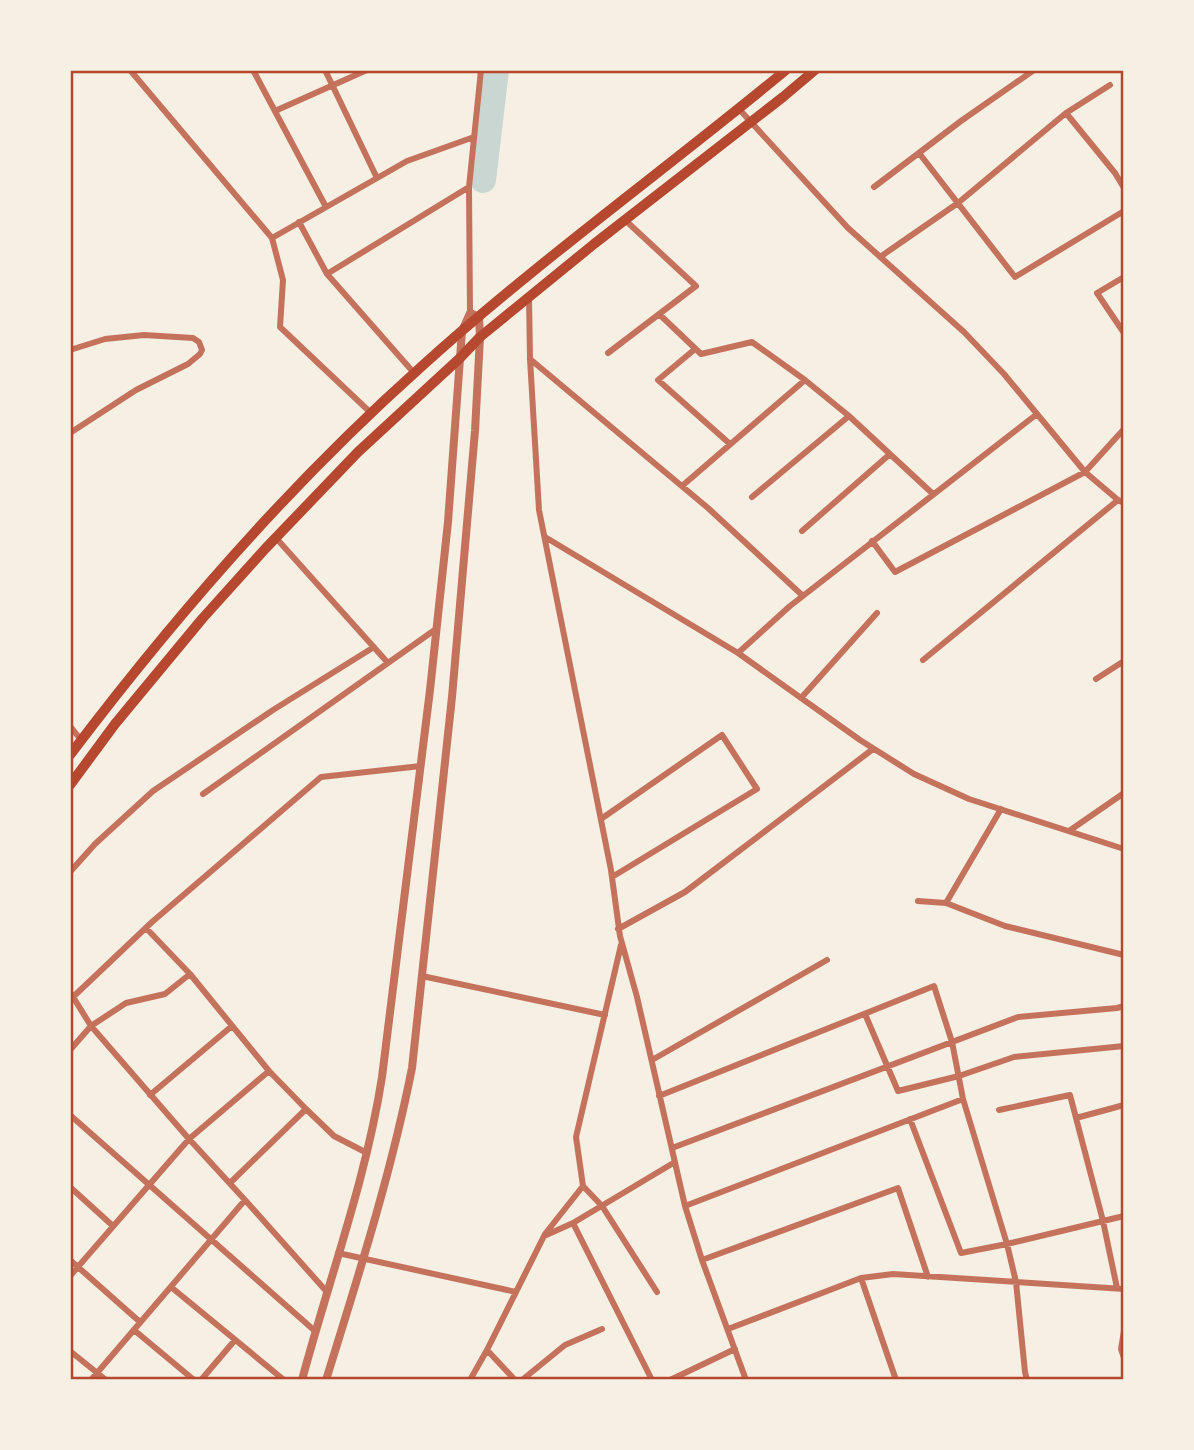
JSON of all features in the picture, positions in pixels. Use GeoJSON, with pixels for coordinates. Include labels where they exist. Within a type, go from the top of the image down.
{"type":"FeatureCollection","features":[{"type":"Feature","properties":{"kind":"highway"},"geometry":{"type":"LineString","coordinates":[[70,755],[115,694],[184,611],[251,537],[371,413],[461,331],[474,315],[786,70]]}},
{"type":"Feature","properties":{"kind":"highway"},"geometry":{"type":"LineString","coordinates":[[70,785],[115,724],[202,619],[358,452],[480,337],[529,296],[815,70]]}},
{"type":"Feature","properties":{"kind":"street"},"geometry":{"type":"LineString","coordinates":[[130,70],[272,237],[283,280],[280,327],[371,413]]}},
{"type":"Feature","properties":{"kind":"street"},"geometry":{"type":"LineString","coordinates":[[253,70],[326,207]]}},
{"type":"Feature","properties":{"kind":"street"},"geometry":{"type":"LineString","coordinates":[[325,70],[377,178]]}},
{"type":"Feature","properties":{"kind":"street"},"geometry":{"type":"LineString","coordinates":[[275,111],[367,70]]}},
{"type":"Feature","properties":{"kind":"street"},"geometry":{"type":"LineString","coordinates":[[326,1380],[363,1260],[401,1120],[412,1068],[453,697],[475,431],[480,337],[474,315],[469,187],[481,70]]}},
{"type":"Feature","properties":{"kind":"street"},"geometry":{"type":"LineString","coordinates":[[874,187],[1034,70]]}},
{"type":"Feature","properties":{"kind":"street"},"geometry":{"type":"LineString","coordinates":[[880,257],[958,203],[1066,113],[1110,85]]}},
{"type":"Feature","properties":{"kind":"street"},"geometry":{"type":"LineString","coordinates":[[739,109],[848,228],[964,332],[1004,374],[1085,472],[1121,501],[923,660]]}},
{"type":"Feature","properties":{"kind":"street"},"geometry":{"type":"LineString","coordinates":[[1066,113],[1124,188]]}},
{"type":"Feature","properties":{"kind":"street"},"geometry":{"type":"LineString","coordinates":[[272,237],[407,161],[474,137]]}},
{"type":"Feature","properties":{"kind":"street"},"geometry":{"type":"LineString","coordinates":[[919,153],[1015,276],[1124,211]]}},
{"type":"Feature","properties":{"kind":"street"},"geometry":{"type":"LineString","coordinates":[[327,274],[469,187]]}},
{"type":"Feature","properties":{"kind":"street"},"geometry":{"type":"LineString","coordinates":[[608,353],[696,286],[625,220]]}},
{"type":"Feature","properties":{"kind":"street"},"geometry":{"type":"LineString","coordinates":[[299,222],[327,274],[414,373]]}},
{"type":"Feature","properties":{"kind":"street"},"geometry":{"type":"LineString","coordinates":[[1124,277],[1097,293],[1124,333]]}},
{"type":"Feature","properties":{"kind":"street"},"geometry":{"type":"LineString","coordinates":[[529,296],[539,510],[612,877],[618,929],[652,1060],[685,1206],[746,1380]]}},
{"type":"Feature","properties":{"kind":"street"},"geometry":{"type":"LineString","coordinates":[[659,314],[701,354],[752,342],[849,416],[933,494]]}},
{"type":"Feature","properties":{"kind":"street"},"geometry":{"type":"LineString","coordinates":[[302,1380],[367,1153],[376,1115],[390,1025],[447,522],[461,331]]}},
{"type":"Feature","properties":{"kind":"street"},"geometry":{"type":"LineString","coordinates":[[70,350],[105,338],[144,335],[193,338],[199,342],[202,350],[188,364],[136,390],[70,433]]}},
{"type":"Feature","properties":{"kind":"street"},"geometry":{"type":"LineString","coordinates":[[695,349],[658,380],[730,444]]}},
{"type":"Feature","properties":{"kind":"street"},"geometry":{"type":"LineString","coordinates":[[530,359],[708,508],[803,596]]}},
{"type":"Feature","properties":{"kind":"street"},"geometry":{"type":"LineString","coordinates":[[682,486],[805,380]]}},
{"type":"Feature","properties":{"kind":"street"},"geometry":{"type":"LineString","coordinates":[[738,653],[803,596],[1037,414]]}},
{"type":"Feature","properties":{"kind":"street"},"geometry":{"type":"LineString","coordinates":[[752,497],[849,416]]}},
{"type":"Feature","properties":{"kind":"street"},"geometry":{"type":"LineString","coordinates":[[872,541],[895,572],[1085,472],[1124,429]]}},
{"type":"Feature","properties":{"kind":"street"},"geometry":{"type":"LineString","coordinates":[[802,531],[890,454]]}},
{"type":"Feature","properties":{"kind":"street"},"geometry":{"type":"LineString","coordinates":[[545,537],[738,653],[873,748],[915,774],[969,799],[1124,849]]}},
{"type":"Feature","properties":{"kind":"street"},"geometry":{"type":"LineString","coordinates":[[276,538],[388,663]]}},
{"type":"Feature","properties":{"kind":"street"},"geometry":{"type":"LineString","coordinates":[[801,698],[877,613]]}},
{"type":"Feature","properties":{"kind":"street"},"geometry":{"type":"LineString","coordinates":[[203,794],[436,629]]}},
{"type":"Feature","properties":{"kind":"street"},"geometry":{"type":"LineString","coordinates":[[70,872],[95,844],[153,791],[373,647]]}},
{"type":"Feature","properties":{"kind":"street"},"geometry":{"type":"LineString","coordinates":[[1096,679],[1124,661]]}},
{"type":"Feature","properties":{"kind":"street"},"geometry":{"type":"LineString","coordinates":[[70,726],[81,740]]}},
{"type":"Feature","properties":{"kind":"street"},"geometry":{"type":"LineString","coordinates":[[601,819],[722,736],[757,789],[612,877]]}},
{"type":"Feature","properties":{"kind":"street"},"geometry":{"type":"LineString","coordinates":[[618,929],[685,892],[873,748]]}},
{"type":"Feature","properties":{"kind":"street"},"geometry":{"type":"LineString","coordinates":[[327,1292],[150,1095],[91,1026],[71,995],[321,777],[421,766]]}},
{"type":"Feature","properties":{"kind":"street"},"geometry":{"type":"LineString","coordinates":[[1069,831],[1124,793]]}},
{"type":"Feature","properties":{"kind":"street"},"geometry":{"type":"LineString","coordinates":[[947,903],[1001,809]]}},
{"type":"Feature","properties":{"kind":"street"},"geometry":{"type":"LineString","coordinates":[[918,901],[947,903],[1005,926],[1124,955]]}},
{"type":"Feature","properties":{"kind":"street"},"geometry":{"type":"LineString","coordinates":[[146,928],[190,974],[269,1071],[306,1109],[334,1136],[367,1153]]}},
{"type":"Feature","properties":{"kind":"street"},"geometry":{"type":"LineString","coordinates":[[622,943],[576,1137],[583,1186],[602,1206],[657,1293]]}},
{"type":"Feature","properties":{"kind":"street"},"geometry":{"type":"LineString","coordinates":[[652,1060],[827,960]]}},
{"type":"Feature","properties":{"kind":"street"},"geometry":{"type":"LineString","coordinates":[[70,1049],[91,1026],[126,1003],[165,994],[190,974]]}},
{"type":"Feature","properties":{"kind":"street"},"geometry":{"type":"LineString","coordinates":[[422,976],[605,1015]]}},
{"type":"Feature","properties":{"kind":"street"},"geometry":{"type":"LineString","coordinates":[[660,1096],[934,986],[952,1042],[963,1099],[1016,1282],[1027,1380]]}},
{"type":"Feature","properties":{"kind":"street"},"geometry":{"type":"LineString","coordinates":[[672,1148],[1018,1017],[1124,1006]]}},
{"type":"Feature","properties":{"kind":"street"},"geometry":{"type":"LineString","coordinates":[[865,1014],[898,1091],[959,1076],[1014,1057],[1124,1046]]}},
{"type":"Feature","properties":{"kind":"street"},"geometry":{"type":"LineString","coordinates":[[150,1095],[232,1026]]}},
{"type":"Feature","properties":{"kind":"street"},"geometry":{"type":"LineString","coordinates":[[70,1276],[189,1139],[269,1071]]}},
{"type":"Feature","properties":{"kind":"street"},"geometry":{"type":"LineString","coordinates":[[728,1329],[862,1278],[893,1274],[1121,1289],[1070,1095],[999,1110]]}},
{"type":"Feature","properties":{"kind":"street"},"geometry":{"type":"LineString","coordinates":[[685,1206],[963,1099]]}},
{"type":"Feature","properties":{"kind":"street"},"geometry":{"type":"LineString","coordinates":[[1076,1118],[1124,1105]]}},
{"type":"Feature","properties":{"kind":"street"},"geometry":{"type":"LineString","coordinates":[[230,1183],[306,1109]]}},
{"type":"Feature","properties":{"kind":"street"},"geometry":{"type":"LineString","coordinates":[[70,1115],[315,1331]]}},
{"type":"Feature","properties":{"kind":"street"},"geometry":{"type":"LineString","coordinates":[[910,1119],[961,1253],[1124,1216]]}},
{"type":"Feature","properties":{"kind":"street"},"geometry":{"type":"LineString","coordinates":[[544,1236],[573,1223],[675,1162]]}},
{"type":"Feature","properties":{"kind":"street"},"geometry":{"type":"LineString","coordinates":[[470,1380],[544,1236],[583,1186]]}},
{"type":"Feature","properties":{"kind":"street"},"geometry":{"type":"LineString","coordinates":[[70,1187],[113,1226]]}},
{"type":"Feature","properties":{"kind":"street"},"geometry":{"type":"LineString","coordinates":[[702,1260],[898,1188],[928,1276]]}},
{"type":"Feature","properties":{"kind":"street"},"geometry":{"type":"LineString","coordinates":[[91,1380],[245,1200]]}},
{"type":"Feature","properties":{"kind":"street"},"geometry":{"type":"LineString","coordinates":[[573,1223],[653,1380]]}},
{"type":"Feature","properties":{"kind":"street"},"geometry":{"type":"LineString","coordinates":[[338,1253],[516,1292]]}},
{"type":"Feature","properties":{"kind":"street"},"geometry":{"type":"LineString","coordinates":[[70,1260],[140,1322]]}},
{"type":"Feature","properties":{"kind":"street"},"geometry":{"type":"LineString","coordinates":[[862,1278],[896,1380]]}},
{"type":"Feature","properties":{"kind":"street"},"geometry":{"type":"LineString","coordinates":[[170,1287],[284,1380]]}},
{"type":"Feature","properties":{"kind":"street"},"geometry":{"type":"LineString","coordinates":[[523,1380],[565,1345],[602,1329]]}},
{"type":"Feature","properties":{"kind":"street"},"geometry":{"type":"LineString","coordinates":[[134,1330],[194,1380]]}},
{"type":"Feature","properties":{"kind":"street"},"geometry":{"type":"LineString","coordinates":[[1124,1331],[1121,1349],[1124,1358]]}},
{"type":"Feature","properties":{"kind":"street"},"geometry":{"type":"LineString","coordinates":[[201,1380],[235,1340]]}},
{"type":"Feature","properties":{"kind":"street"},"geometry":{"type":"LineString","coordinates":[[670,1380],[735,1349]]}},
{"type":"Feature","properties":{"kind":"street"},"geometry":{"type":"LineString","coordinates":[[487,1350],[515,1380]]}},
{"type":"Feature","properties":{"kind":"street"},"geometry":{"type":"LineString","coordinates":[[70,1351],[106,1380]]}},
{"type":"Feature","properties":{"kind":"waterway"},"geometry":{"type":"LineString","coordinates":[[483,180],[496,70]]}}]}
